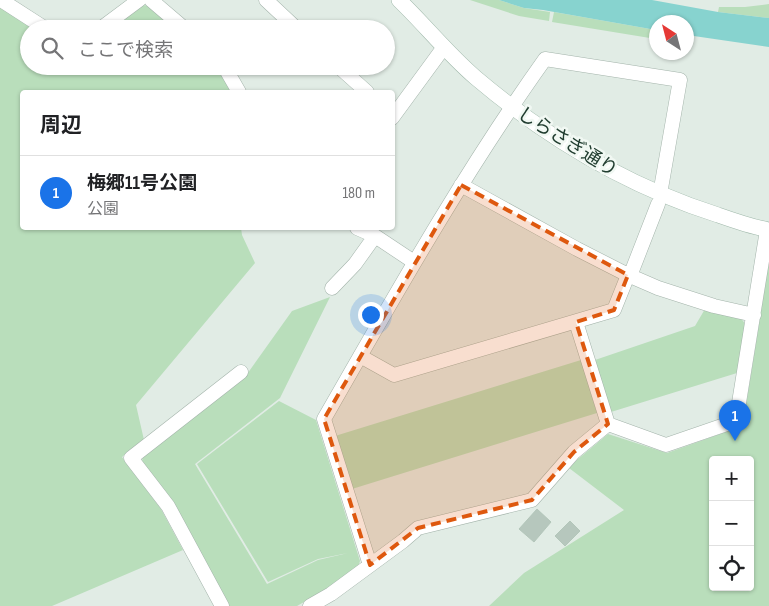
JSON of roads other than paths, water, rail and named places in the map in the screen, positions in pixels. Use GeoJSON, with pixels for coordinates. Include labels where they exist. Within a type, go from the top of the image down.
{"type":"FeatureCollection","features":[{"type":"Feature","properties":{"kind":"street"},"geometry":{"type":"LineString","coordinates":[[1,0],[32,20]]}},
{"type":"Feature","properties":{"kind":"street"},"geometry":{"type":"LineString","coordinates":[[112,20],[139,0]]}},
{"type":"Feature","properties":{"kind":"street"},"geometry":{"type":"LineString","coordinates":[[151,0],[174,20]]}},
{"type":"Feature","properties":{"kind":"street"},"geometry":{"type":"LineString","coordinates":[[266,0],[287,20]]}},
{"type":"Feature","properties":{"kind":"street","name":"しらさぎ通り"},"geometry":{"type":"LineString","coordinates":[[399,0],[475,77],[564,143],[659,199],[768,230]]}},
{"type":"Feature","properties":{"kind":"street"},"geometry":{"type":"LineString","coordinates":[[395,114],[444,47]]}},
{"type":"Feature","properties":{"kind":"street"},"geometry":{"type":"LineString","coordinates":[[360,356],[394,375],[614,310],[659,199],[680,80],[545,59],[461,185],[414,262],[360,356],[324,420],[370,565]]}},
{"type":"Feature","properties":{"kind":"street"},"geometry":{"type":"LineString","coordinates":[[229,75],[238,90]]}},
{"type":"Feature","properties":{"kind":"street"},"geometry":{"type":"LineString","coordinates":[[348,75],[365,90]]}},
{"type":"Feature","properties":{"kind":"street"},"geometry":{"type":"LineString","coordinates":[[461,185],[577,250],[629,276],[658,288],[705,303],[754,314]]}},
{"type":"Feature","properties":{"kind":"street"},"geometry":{"type":"LineString","coordinates":[[362,230],[375,236],[414,262]]}},
{"type":"Feature","properties":{"kind":"street"},"geometry":{"type":"LineString","coordinates":[[608,424],[666,446],[730,423],[738,415],[768,230]]}},
{"type":"Feature","properties":{"kind":"street"},"geometry":{"type":"LineString","coordinates":[[332,288],[355,264],[375,236]]}},
{"type":"Feature","properties":{"kind":"street"},"geometry":{"type":"LineString","coordinates":[[576,322],[608,424]]}},
{"type":"Feature","properties":{"kind":"street"},"geometry":{"type":"LineString","coordinates":[[222,606],[168,506],[132,458],[241,372]]}},
{"type":"Feature","properties":{"kind":"street"},"geometry":{"type":"LineString","coordinates":[[310,606],[331,594],[418,528],[532,500],[574,452],[608,424]]}},
{"type":"Feature","properties":{"kind":"water"},"geometry":{"type":"Polygon","coordinates":[[[499,0],[652,0],[718,12],[769,18],[769,47],[694,36],[694,15],[649,15],[649,29],[524,8],[499,0]]]}},
{"type":"Feature","properties":{"kind":"place","name":"梅郷11号公園"},"geometry":{"type":"Point","coordinates":[735,441]}}]}
